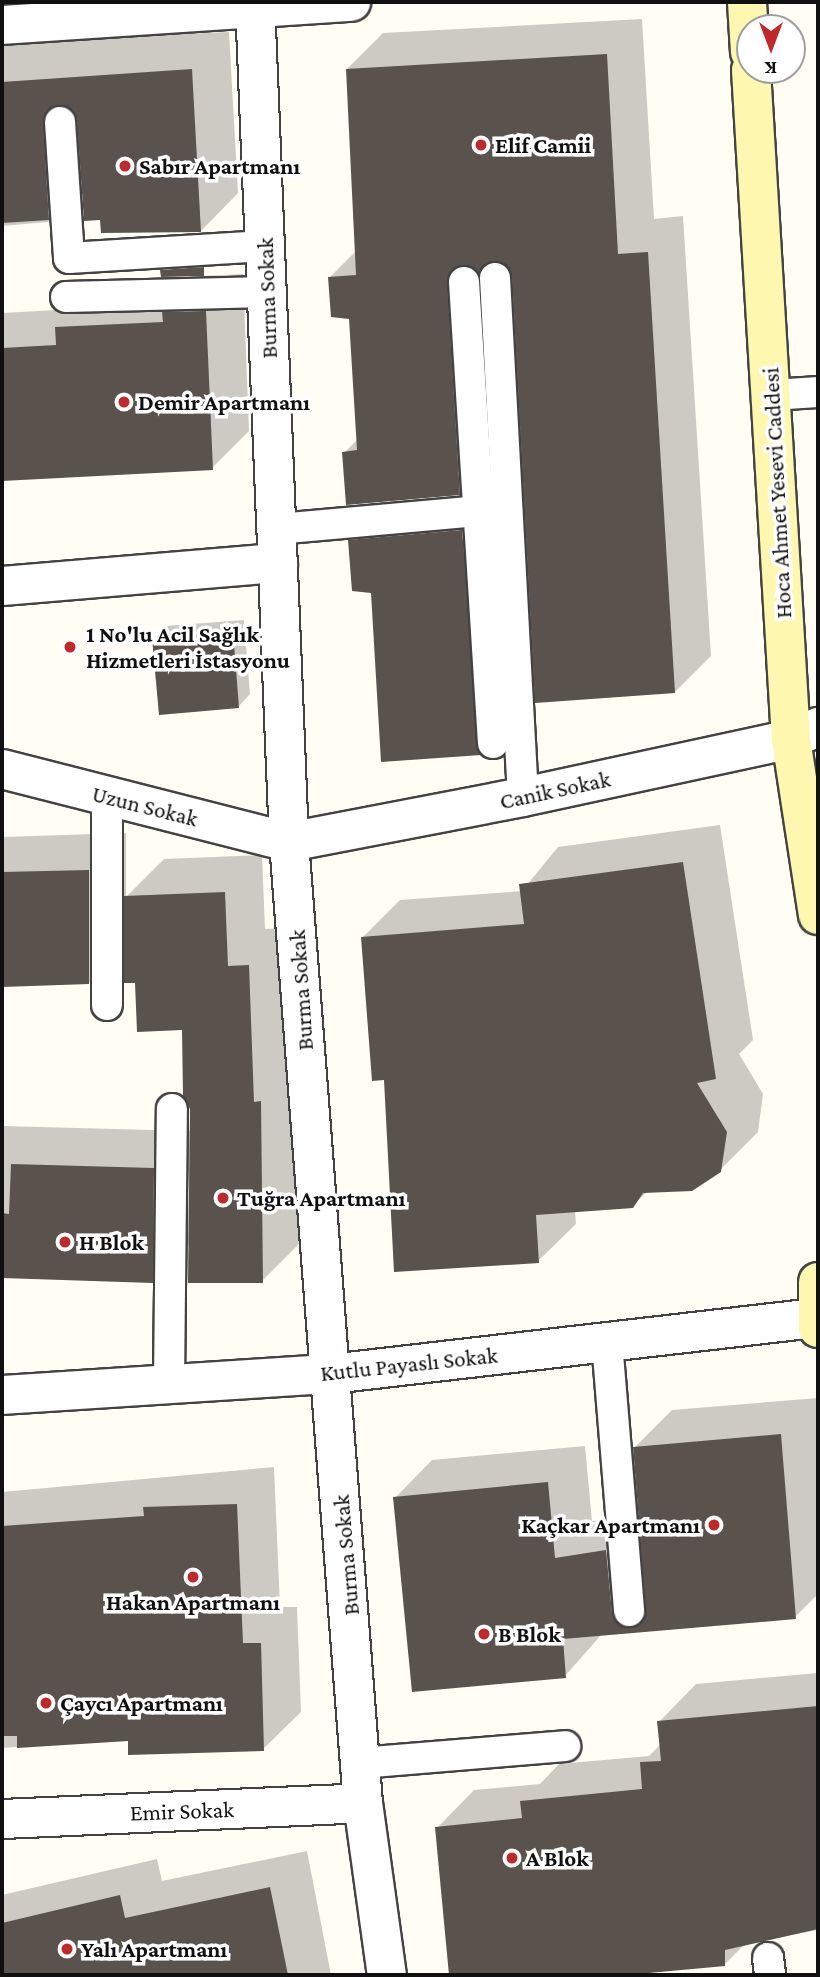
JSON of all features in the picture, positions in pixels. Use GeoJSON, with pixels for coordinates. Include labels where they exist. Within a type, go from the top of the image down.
{"type":"FeatureCollection","features":[{"type":"Feature","properties":{"kind":"main road","name":"Hoca Ahmet Yesevi Caddesi"},"geometry":{"type":"LineString","coordinates":[[752,84],[771,395],[805,733],[818,915]]}},
{"type":"Feature","properties":{"kind":"street"},"geometry":{"type":"LineString","coordinates":[[2,25],[255,6],[351,2]]}},
{"type":"Feature","properties":{"kind":"street","name":"Burma Sokak"},"geometry":{"type":"LineString","coordinates":[[255,6],[289,842],[363,1803],[387,1975]]}},
{"type":"Feature","properties":{"kind":"street"},"geometry":{"type":"LineString","coordinates":[[2,586],[277,546]]}},
{"type":"Feature","properties":{"kind":"street","name":"Canik Sokak"},"geometry":{"type":"LineString","coordinates":[[289,842],[523,797],[805,733]]}},
{"type":"Feature","properties":{"kind":"street","name":"Uzun Sokak"},"geometry":{"type":"LineString","coordinates":[[2,769],[289,842]]}},
{"type":"Feature","properties":{"kind":"street","name":"Kutlu Payaslı Sokak"},"geometry":{"type":"LineString","coordinates":[[2,1395],[331,1374],[607,1342],[817,1309]]}},
{"type":"Feature","properties":{"kind":"street","name":"Emir Sokak"},"geometry":{"type":"LineString","coordinates":[[2,1819],[363,1803]]}},
{"type":"Feature","properties":{"kind":"lane"},"geometry":{"type":"LineString","coordinates":[[60,122],[69,258],[265,246]]}},
{"type":"Feature","properties":{"kind":"lane"},"geometry":{"type":"LineString","coordinates":[[495,278],[523,797]]}},
{"type":"Feature","properties":{"kind":"lane"},"geometry":{"type":"LineString","coordinates":[[464,282],[493,743]]}},
{"type":"Feature","properties":{"kind":"lane"},"geometry":{"type":"LineString","coordinates":[[66,297],[267,292]]}},
{"type":"Feature","properties":{"kind":"lane"},"geometry":{"type":"LineString","coordinates":[[771,395],[818,392]]}},
{"type":"Feature","properties":{"kind":"lane"},"geometry":{"type":"LineString","coordinates":[[277,546],[479,512]]}},
{"type":"Feature","properties":{"kind":"lane"},"geometry":{"type":"LineString","coordinates":[[107,796],[107,1005]]}},
{"type":"Feature","properties":{"kind":"lane"},"geometry":{"type":"LineString","coordinates":[[169,1384],[172,1109]]}},
{"type":"Feature","properties":{"kind":"lane"},"geometry":{"type":"LineString","coordinates":[[607,1342],[629,1611]]}},
{"type":"Feature","properties":{"kind":"lane"},"geometry":{"type":"LineString","coordinates":[[360,1763],[565,1746]]}},
{"type":"Feature","properties":{"kind":"building"},"geometry":{"type":"Polygon","coordinates":[[[607,54],[618,254],[648,252],[675,693],[535,703],[512,277],[503,263],[486,263],[479,273],[455,267],[447,282],[460,495],[346,505],[342,452],[357,450],[349,319],[331,317],[328,277],[356,275],[346,69],[607,54]]]}},
{"type":"Feature","properties":{"kind":"building","name":"Sabır Apartmanı"},"geometry":{"type":"Polygon","coordinates":[[[192,69],[201,232],[101,233],[100,220],[84,221],[77,120],[60,105],[43,122],[49,220],[2,223],[2,82],[192,69]]]}},
{"type":"Feature","properties":{"kind":"building"},"geometry":{"type":"Polygon","coordinates":[[[204,267],[204,276],[161,277],[160,270],[204,267]]]}},
{"type":"Feature","properties":{"kind":"building","name":"Demir Apartmanı"},"geometry":{"type":"Polygon","coordinates":[[[206,311],[213,470],[2,481],[2,348],[56,345],[55,327],[163,322],[162,312],[206,311]]]}},
{"type":"Feature","properties":{"kind":"building"},"geometry":{"type":"Polygon","coordinates":[[[462,530],[481,755],[381,762],[371,593],[352,591],[348,540],[462,530]]]}},
{"type":"Feature","properties":{"kind":"building"},"geometry":{"type":"Polygon","coordinates":[[[233,631],[239,708],[159,715],[152,638],[233,631]]]}},
{"type":"Feature","properties":{"kind":"building"},"geometry":{"type":"Polygon","coordinates":[[[683,862],[716,1079],[697,1083],[727,1132],[721,1172],[692,1191],[643,1193],[633,1208],[536,1215],[539,1263],[394,1272],[384,1080],[372,1081],[361,937],[524,924],[519,884],[683,862]]]}},
{"type":"Feature","properties":{"kind":"building"},"geometry":{"type":"Polygon","coordinates":[[[89,870],[89,984],[2,987],[2,872],[89,870]]]}},
{"type":"Feature","properties":{"kind":"building"},"geometry":{"type":"Polygon","coordinates":[[[225,892],[228,966],[249,965],[254,1102],[261,1101],[263,1283],[188,1283],[190,1109],[183,1096],[182,1030],[137,1032],[135,983],[124,983],[124,896],[225,892]]]}},
{"type":"Feature","properties":{"kind":"building","name":"H Blok"},"geometry":{"type":"Polygon","coordinates":[[[11,1164],[154,1168],[153,1283],[2,1278],[2,1213],[9,1214],[11,1164]]]}},
{"type":"Feature","properties":{"kind":"building"},"geometry":{"type":"Polygon","coordinates":[[[781,1434],[796,1619],[563,1639],[566,1678],[412,1692],[393,1497],[548,1482],[555,1558],[606,1550],[612,1613],[631,1628],[646,1610],[633,1447],[781,1434]]]}},
{"type":"Feature","properties":{"kind":"building"},"geometry":{"type":"Polygon","coordinates":[[[237,1504],[243,1643],[261,1643],[264,1751],[128,1755],[128,1741],[17,1748],[17,1736],[2,1736],[2,1526],[144,1516],[143,1507],[237,1504]]]}},
{"type":"Feature","properties":{"kind":"building"},"geometry":{"type":"Polygon","coordinates":[[[818,1706],[818,1929],[725,1950],[725,1966],[627,1975],[449,1975],[435,1827],[522,1818],[520,1801],[642,1789],[640,1762],[661,1761],[657,1721],[818,1706]]]}},
{"type":"Feature","properties":{"kind":"building"},"geometry":{"type":"Polygon","coordinates":[[[270,1887],[288,1975],[2,1975],[2,1923],[120,1895],[125,1918],[270,1887]]]}},
{"type":"Feature","properties":{"kind":"place","name":"Elif Camii"},"geometry":{"type":"Point","coordinates":[481,145]}},
{"type":"Feature","properties":{"kind":"place","name":"Sabır Apartmanı"},"geometry":{"type":"Point","coordinates":[125,166]}},
{"type":"Feature","properties":{"kind":"place","name":"Demir Apartmanı"},"geometry":{"type":"Point","coordinates":[124,402]}},
{"type":"Feature","properties":{"kind":"place","name":"1 No'lu Acil Sağlık Hizmetleri İstasyonu"},"geometry":{"type":"Point","coordinates":[70,647]}},
{"type":"Feature","properties":{"kind":"place","name":"Tuğra Apartmanı"},"geometry":{"type":"Point","coordinates":[223,1198]}},
{"type":"Feature","properties":{"kind":"place","name":"H Blok"},"geometry":{"type":"Point","coordinates":[65,1242]}},
{"type":"Feature","properties":{"kind":"place","name":"Kaçkar Apartmanı"},"geometry":{"type":"Point","coordinates":[714,1525]}},
{"type":"Feature","properties":{"kind":"place","name":"Hakan Apartmanı"},"geometry":{"type":"Point","coordinates":[193,1577]}},
{"type":"Feature","properties":{"kind":"place","name":"B Blok"},"geometry":{"type":"Point","coordinates":[484,1634]}},
{"type":"Feature","properties":{"kind":"place","name":"Çaycı Apartmanı"},"geometry":{"type":"Point","coordinates":[46,1703]}},
{"type":"Feature","properties":{"kind":"place","name":"A Blok"},"geometry":{"type":"Point","coordinates":[512,1858]}},
{"type":"Feature","properties":{"kind":"place","name":"Yalı Apartmanı"},"geometry":{"type":"Point","coordinates":[67,1949]}}]}
